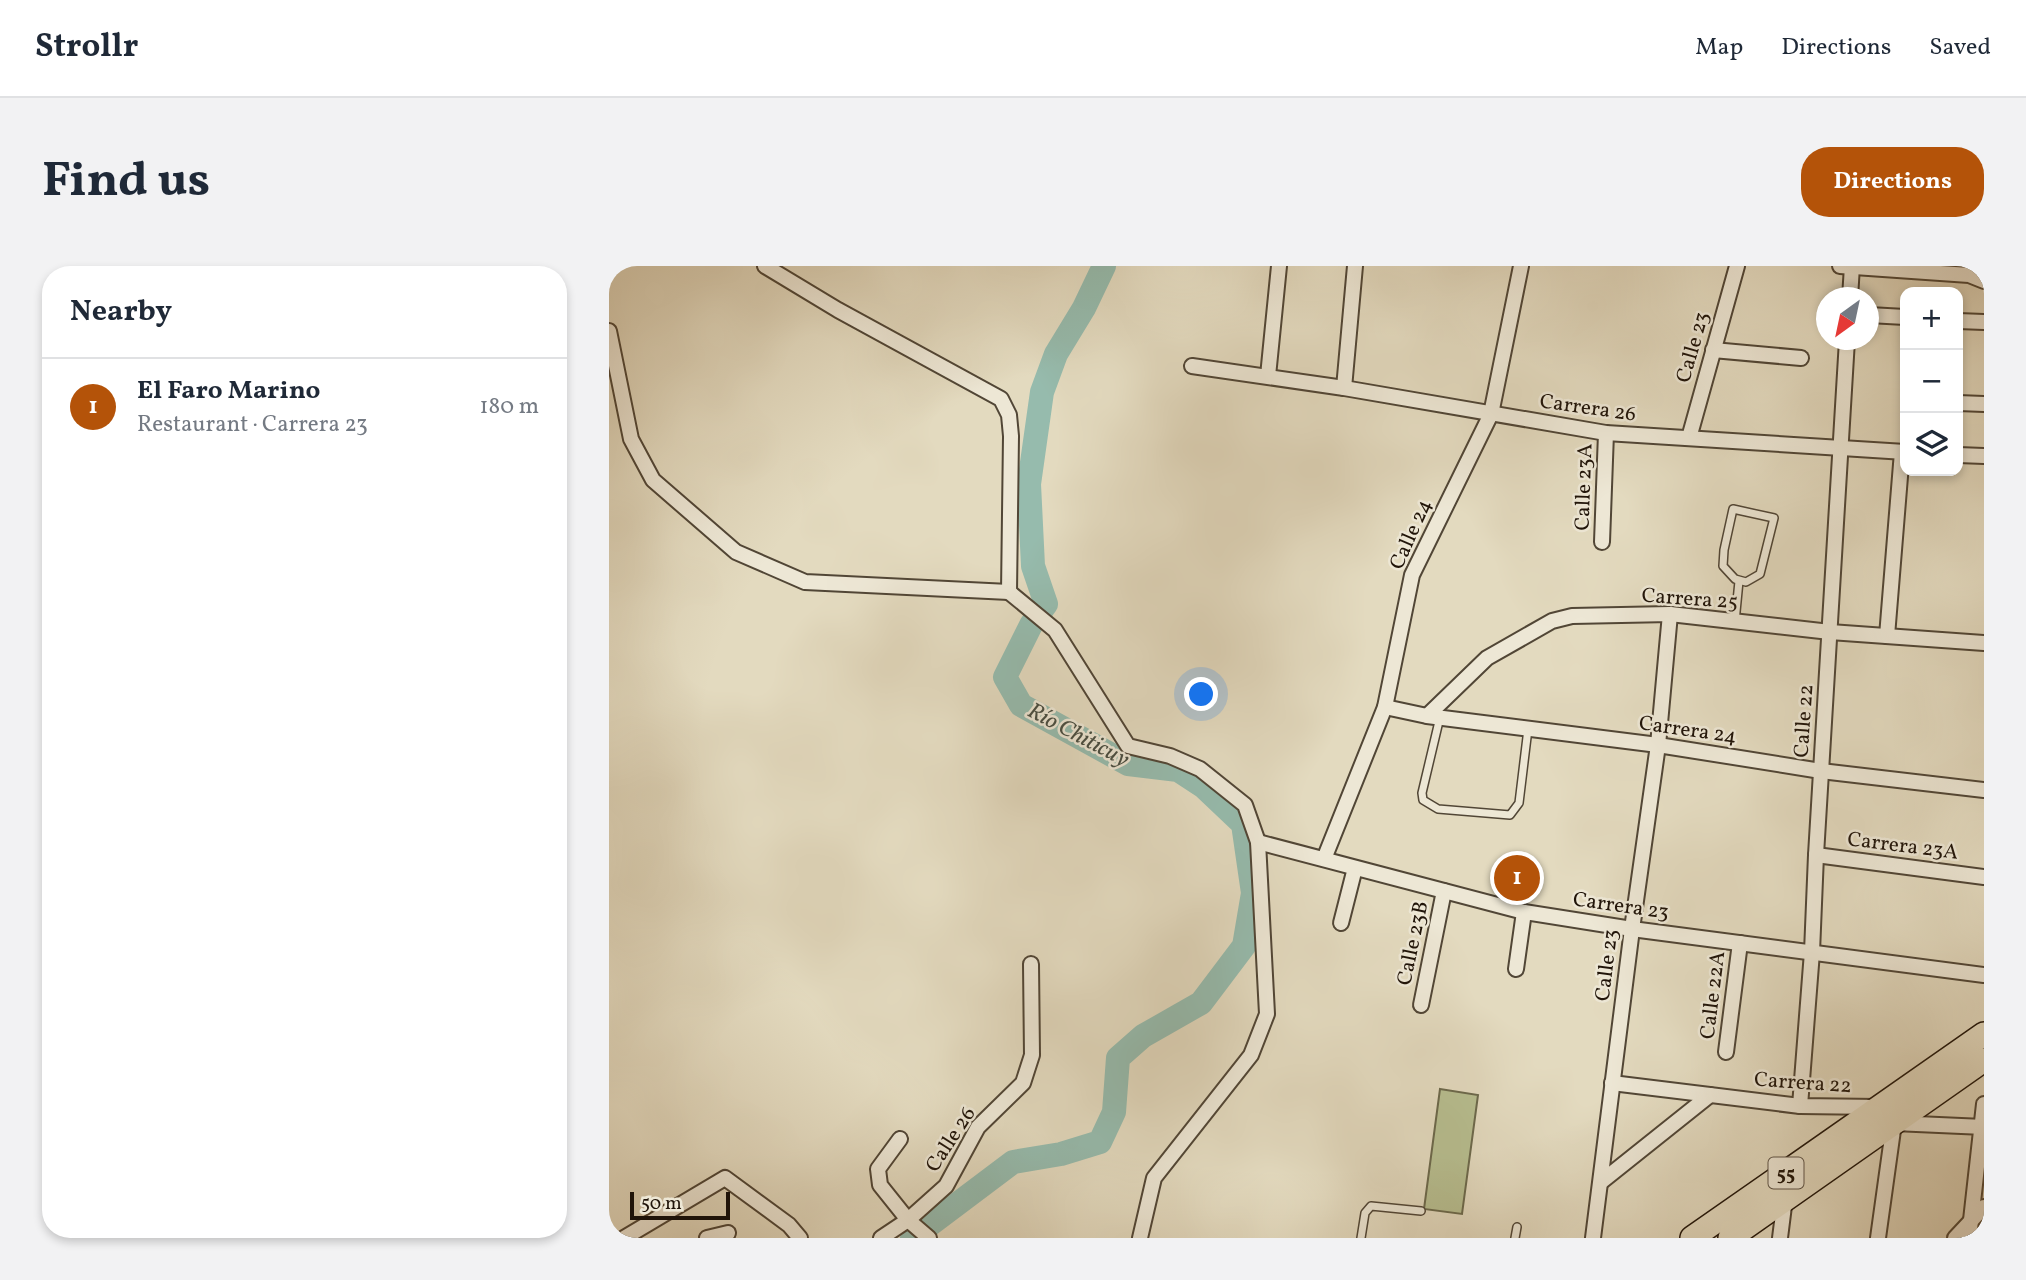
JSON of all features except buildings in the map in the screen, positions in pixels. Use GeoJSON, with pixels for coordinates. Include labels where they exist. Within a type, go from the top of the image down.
{"type":"FeatureCollection","features":[{"type":"Feature","properties":{"kind":"highway","name":"55"},"geometry":{"type":"LineString","coordinates":[[1730,1238],[1784,1200],[1984,1034]]}},
{"type":"Feature","properties":{"kind":"highway","name":"55"},"geometry":{"type":"LineString","coordinates":[[1692,1238],[1790,1170],[1984,1060]]}},
{"type":"Feature","properties":{"kind":"street"},"geometry":{"type":"LineString","coordinates":[[765,266],[838,310],[1001,399],[1009,415],[1011,436],[1009,592]]}},
{"type":"Feature","properties":{"kind":"street"},"geometry":{"type":"LineString","coordinates":[[1268,376],[1279,266]]}},
{"type":"Feature","properties":{"kind":"street"},"geometry":{"type":"LineString","coordinates":[[1344,388],[1355,266]]}},
{"type":"Feature","properties":{"kind":"street","name":"Calle 24"},"geometry":{"type":"LineString","coordinates":[[1324,859],[1385,707],[1412,575],[1491,414],[1521,266]]}},
{"type":"Feature","properties":{"kind":"street","name":"Calle 23"},"geometry":{"type":"LineString","coordinates":[[1689,438],[1737,266]]}},
{"type":"Feature","properties":{"kind":"street"},"geometry":{"type":"LineString","coordinates":[[1840,266],[1968,270],[1984,281]]}},
{"type":"Feature","properties":{"kind":"street"},"geometry":{"type":"LineString","coordinates":[[1851,287],[1852,266]]}},
{"type":"Feature","properties":{"kind":"street"},"geometry":{"type":"LineString","coordinates":[[1879,316],[1900,317]]}},
{"type":"Feature","properties":{"kind":"street"},"geometry":{"type":"LineString","coordinates":[[1963,321],[1984,322]]}},
{"type":"Feature","properties":{"kind":"street"},"geometry":{"type":"LineString","coordinates":[[609,331],[612,362],[631,439],[653,480],[736,552],[805,582],[1009,592],[1055,630],[1128,746],[1170,756],[1200,769],[1245,805],[1258,842],[1267,1014],[1251,1055],[1154,1178],[1140,1238]]}},
{"type":"Feature","properties":{"kind":"street"},"geometry":{"type":"LineString","coordinates":[[1713,350],[1801,358]]}},
{"type":"Feature","properties":{"kind":"street","name":"Calle 22"},"geometry":{"type":"LineString","coordinates":[[1800,1105],[1812,952],[1846,350]]}},
{"type":"Feature","properties":{"kind":"street","name":"Carrera 26"},"geometry":{"type":"LineString","coordinates":[[1192,366],[1344,388],[1606,433],[1900,452]]}},
{"type":"Feature","properties":{"kind":"street"},"geometry":{"type":"LineString","coordinates":[[1963,403],[1984,404]]}},
{"type":"Feature","properties":{"kind":"street","name":"Calle 23A"},"geometry":{"type":"LineString","coordinates":[[1602,542],[1606,433]]}},
{"type":"Feature","properties":{"kind":"street"},"geometry":{"type":"LineString","coordinates":[[1963,455],[1984,456]]}},
{"type":"Feature","properties":{"kind":"street"},"geometry":{"type":"LineString","coordinates":[[1887,636],[1902,476]]}},
{"type":"Feature","properties":{"kind":"street","name":"Calle 23"},"geometry":{"type":"LineString","coordinates":[[1593,1238],[1658,746],[1670,614]]}},
{"type":"Feature","properties":{"kind":"street","name":"Carrera 25"},"geometry":{"type":"LineString","coordinates":[[1433,717],[1486,658],[1552,621],[1572,616],[1670,614],[1830,632],[1984,643]]}},
{"type":"Feature","properties":{"kind":"street","name":"Carrera 24"},"geometry":{"type":"LineString","coordinates":[[1385,707],[1433,717],[1658,746],[1821,771],[1984,790]]}},
{"type":"Feature","properties":{"kind":"street","name":"Carrera 23"},"geometry":{"type":"LineString","coordinates":[[1258,842],[1524,912],[1632,929],[1984,975]]}},
{"type":"Feature","properties":{"kind":"street","name":"Carrera 23A"},"geometry":{"type":"LineString","coordinates":[[1816,855],[1984,877]]}},
{"type":"Feature","properties":{"kind":"street"},"geometry":{"type":"LineString","coordinates":[[1341,923],[1355,867]]}},
{"type":"Feature","properties":{"kind":"street","name":"Calle 23B"},"geometry":{"type":"LineString","coordinates":[[1421,1004],[1444,891]]}},
{"type":"Feature","properties":{"kind":"street"},"geometry":{"type":"LineString","coordinates":[[1516,969],[1524,912]]}},
{"type":"Feature","properties":{"kind":"street","name":"Calle 22A"},"geometry":{"type":"LineString","coordinates":[[1726,1052],[1740,943]]}},
{"type":"Feature","properties":{"kind":"street","name":"Calle 26"},"geometry":{"type":"LineString","coordinates":[[881,1238],[911,1222],[946,1186],[978,1127],[1023,1083],[1032,1055],[1031,964]]}},
{"type":"Feature","properties":{"kind":"street","name":"Carrera 22"},"geometry":{"type":"LineString","coordinates":[[1612,1083],[1983,1127]]}},
{"type":"Feature","properties":{"kind":"street"},"geometry":{"type":"LineString","coordinates":[[1601,1182],[1710,1095]]}},
{"type":"Feature","properties":{"kind":"street"},"geometry":{"type":"LineString","coordinates":[[1975,1229],[1984,1104]]}},
{"type":"Feature","properties":{"kind":"street"},"geometry":{"type":"LineString","coordinates":[[1878,1238],[1887,1115]]}},
{"type":"Feature","properties":{"kind":"street"},"geometry":{"type":"LineString","coordinates":[[900,1139],[878,1169],[880,1185],[911,1222],[929,1238]]}},
{"type":"Feature","properties":{"kind":"street"},"geometry":{"type":"LineString","coordinates":[[1780,1238],[1790,1170]]}},
{"type":"Feature","properties":{"kind":"street"},"geometry":{"type":"LineString","coordinates":[[624,1238],[725,1178],[789,1224],[800,1238]]}},
{"type":"Feature","properties":{"kind":"street"},"geometry":{"type":"LineString","coordinates":[[1955,1238],[1975,1229],[1984,1207]]}},
{"type":"Feature","properties":{"kind":"street"},"geometry":{"type":"LineString","coordinates":[[707,1238],[728,1233]]}},
{"type":"Feature","properties":{"kind":"lane"},"geometry":{"type":"LineString","coordinates":[[1733,509],[1774,518],[1760,574],[1747,582],[1739,581],[1727,574],[1723,562],[1733,509]]}},
{"type":"Feature","properties":{"kind":"lane"},"geometry":{"type":"LineString","coordinates":[[1735,622],[1739,581]]}},
{"type":"Feature","properties":{"kind":"lane"},"geometry":{"type":"LineString","coordinates":[[1433,717],[1422,793],[1423,800],[1438,809],[1510,815],[1515,811],[1519,803],[1528,729]]}},
{"type":"Feature","properties":{"kind":"lane"},"geometry":{"type":"LineString","coordinates":[[1361,1238],[1365,1213],[1371,1206],[1421,1211]]}},
{"type":"Feature","properties":{"kind":"lane"},"geometry":{"type":"LineString","coordinates":[[1515,1238],[1517,1227]]}},
{"type":"Feature","properties":{"kind":"green space"},"geometry":{"type":"Polygon","coordinates":[[[1440,1089],[1478,1095],[1462,1214],[1424,1209],[1440,1089]]]}},
{"type":"Feature","properties":{"kind":"waterway","name":"Río Chiticuy"},"geometry":{"type":"LineString","coordinates":[[912,1238],[1013,1162],[1061,1154],[1100,1142],[1114,1112],[1118,1058],[1143,1036],[1201,1003],[1244,946],[1253,893],[1243,824],[1204,787],[1178,770],[1128,764],[1021,705],[1005,677],[1031,625],[1046,604],[1033,566],[1029,484],[1042,392],[1056,354],[1084,308],[1104,266]]}},
{"type":"Feature","properties":{"kind":"place","name":"El Faro Marino"},"geometry":{"type":"Point","coordinates":[1517,878]}}]}
